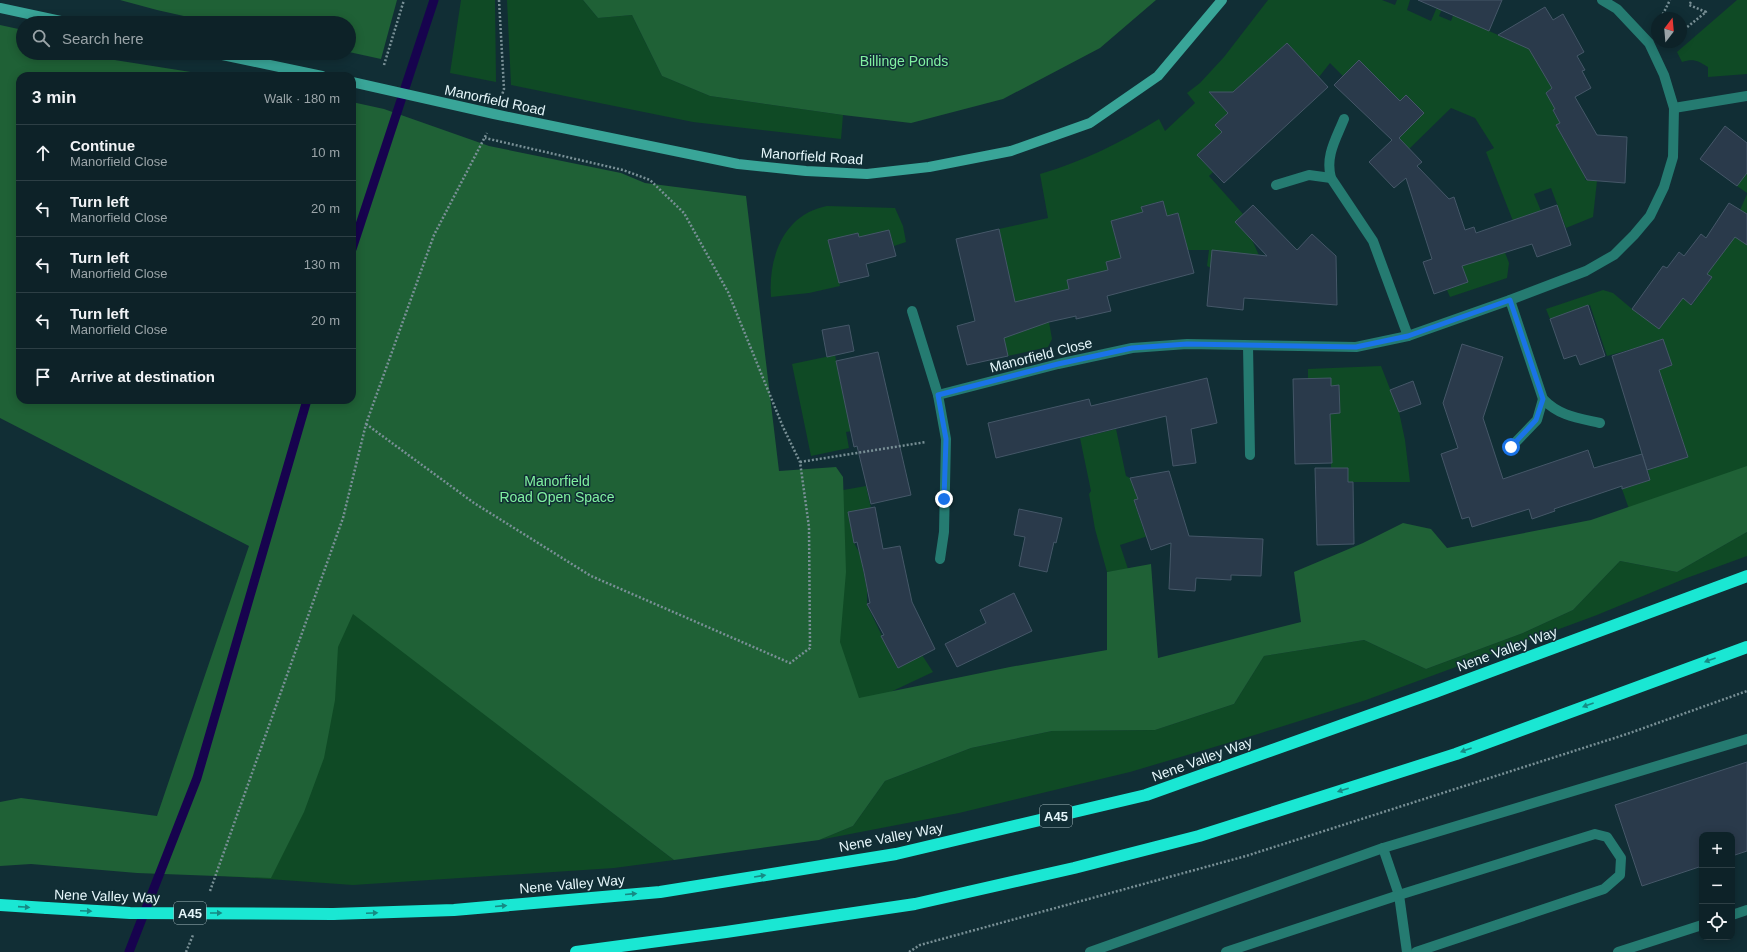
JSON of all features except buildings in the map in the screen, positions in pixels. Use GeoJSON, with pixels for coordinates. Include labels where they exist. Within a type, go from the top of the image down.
{"type":"FeatureCollection","features":[{"type":"Feature","properties":{"kind":"highway","name":"Nene Valley Way"},"geometry":{"type":"LineString","coordinates":[[0,905],[130,913],[333,914],[454,910],[660,892],[896,854],[1146,795],[1428,694],[1747,576]]}},
{"type":"Feature","properties":{"kind":"highway"},"geometry":{"type":"LineString","coordinates":[[576,952],[726,932],[915,904],[1074,868],[1199,836],[1456,754],[1747,647]]}},
{"type":"Feature","properties":{"kind":"street","name":"Manorfield Road"},"geometry":{"type":"LineString","coordinates":[[356,83],[494,114],[738,164],[806,171],[867,174],[928,167],[1011,152],[1090,123],[1158,76],[1222,0]]}},
{"type":"Feature","properties":{"kind":"street","name":"Manorfield Close"},"geometry":{"type":"LineString","coordinates":[[938,395],[1058,364],[1132,348],[1187,344],[1356,347],[1408,336],[1510,300],[1586,271],[1614,255],[1650,216],[1664,187],[1673,157],[1674,108],[1664,75],[1649,43],[1617,9],[1602,0]]}},
{"type":"Feature","properties":{"kind":"street"},"geometry":{"type":"LineString","coordinates":[[0,8],[37,16]]}},
{"type":"Feature","properties":{"kind":"street"},"geometry":{"type":"LineString","coordinates":[[246,60],[303,72]]}},
{"type":"Feature","properties":{"kind":"street"},"geometry":{"type":"LineString","coordinates":[[1674,108],[1747,96]]}},
{"type":"Feature","properties":{"kind":"street"},"geometry":{"type":"LineString","coordinates":[[1344,119],[1330,153],[1328,166],[1331,178],[1373,241],[1408,336]]}},
{"type":"Feature","properties":{"kind":"street"},"geometry":{"type":"LineString","coordinates":[[1276,186],[1309,175],[1331,178]]}},
{"type":"Feature","properties":{"kind":"street"},"geometry":{"type":"LineString","coordinates":[[1510,300],[1543,399],[1551,408],[1562,414],[1600,423]]}},
{"type":"Feature","properties":{"kind":"street"},"geometry":{"type":"LineString","coordinates":[[912,311],[938,395],[946,439],[944,532],[940,559]]}},
{"type":"Feature","properties":{"kind":"street"},"geometry":{"type":"LineString","coordinates":[[1248,346],[1250,455]]}},
{"type":"Feature","properties":{"kind":"street"},"geometry":{"type":"LineString","coordinates":[[1511,447],[1536,420],[1543,399]]}},
{"type":"Feature","properties":{"kind":"street"},"geometry":{"type":"LineString","coordinates":[[1090,952],[1383,848],[1747,739]]}},
{"type":"Feature","properties":{"kind":"street"},"geometry":{"type":"LineString","coordinates":[[1226,952],[1399,895],[1595,834],[1607,837],[1621,858],[1620,875],[1604,889],[1416,952]]}},
{"type":"Feature","properties":{"kind":"street"},"geometry":{"type":"LineString","coordinates":[[1383,848],[1399,895],[1407,952]]}},
{"type":"Feature","properties":{"kind":"street"},"geometry":{"type":"LineString","coordinates":[[1735,914],[1747,910]]}},
{"type":"Feature","properties":{"kind":"street"},"geometry":{"type":"LineString","coordinates":[[1618,952],[1699,926]]}},
{"type":"Feature","properties":{"kind":"path"},"geometry":{"type":"LineString","coordinates":[[384,65],[404,0]]}},
{"type":"Feature","properties":{"kind":"path"},"geometry":{"type":"LineString","coordinates":[[208,896],[344,518],[366,424],[434,235],[485,138],[504,89],[500,0]]}},
{"type":"Feature","properties":{"kind":"path"},"geometry":{"type":"LineString","coordinates":[[1664,12],[1670,0]]}},
{"type":"Feature","properties":{"kind":"path"},"geometry":{"type":"LineString","coordinates":[[1687,27],[1706,12],[1689,5],[1691,2]]}},
{"type":"Feature","properties":{"kind":"path"},"geometry":{"type":"LineString","coordinates":[[366,424],[474,503],[591,576],[790,663],[810,648],[809,527],[800,462],[783,427],[728,292],[684,213],[650,180],[630,172],[485,138]]}},
{"type":"Feature","properties":{"kind":"path"},"geometry":{"type":"LineString","coordinates":[[800,462],[946,439]]}},
{"type":"Feature","properties":{"kind":"path"},"geometry":{"type":"LineString","coordinates":[[909,952],[920,945],[1246,856],[1627,734],[1747,691]]}},
{"type":"Feature","properties":{"kind":"path"},"geometry":{"type":"LineString","coordinates":[[186,952],[194,931]]}},
{"type":"Feature","properties":{"kind":"green space"},"geometry":{"type":"Polygon","coordinates":[[[120,0],[397,0],[381,59],[356,54],[356,16],[184,16],[120,0]]]}},
{"type":"Feature","properties":{"kind":"green space"},"geometry":{"type":"Polygon","coordinates":[[[461,0],[495,0],[496,82],[450,73],[461,0]]]}},
{"type":"Feature","properties":{"kind":"green space"},"geometry":{"type":"Polygon","coordinates":[[[507,0],[583,0],[598,18],[632,15],[662,76],[710,96],[843,115],[841,139],[693,122],[511,85],[507,0]]]}},
{"type":"Feature","properties":{"kind":"green space","name":"Billinge Ponds"},"geometry":{"type":"Polygon","coordinates":[[[583,0],[1156,0],[1100,48],[1003,99],[911,123],[710,96],[662,76],[632,15],[598,18],[583,0]]]}},
{"type":"Feature","properties":{"kind":"green space"},"geometry":{"type":"Polygon","coordinates":[[[1268,0],[1382,0],[1395,5],[1397,0],[1410,0],[1407,10],[1431,21],[1440,0],[1446,0],[1439,16],[1451,21],[1459,0],[1458,11],[1491,26],[1489,31],[1521,45],[1529,28],[1552,88],[1546,93],[1555,109],[1553,111],[1560,123],[1556,125],[1563,138],[1588,129],[1585,180],[1597,181],[1593,217],[1566,228],[1551,188],[1534,194],[1541,211],[1513,221],[1486,152],[1494,148],[1475,118],[1451,108],[1409,149],[1397,136],[1405,132],[1424,113],[1406,95],[1400,101],[1343,76],[1330,63],[1319,77],[1287,43],[1248,79],[1270,104],[1222,98],[1220,105],[1228,113],[1215,125],[1222,132],[1197,155],[1213,172],[1209,176],[1243,214],[1235,222],[1252,240],[1267,273],[1211,268],[1207,266],[1209,250],[1188,250],[1178,213],[1167,216],[1163,201],[1142,206],[1143,212],[1111,221],[1121,259],[1106,262],[1108,271],[1067,280],[1069,289],[1040,296],[1046,323],[1049,322],[1052,339],[1048,347],[1008,356],[998,311],[1016,307],[999,229],[1048,218],[1040,174],[1101,151],[1159,119],[1165,131],[1195,103],[1187,93],[1200,83],[1224,57],[1268,0]]]}},
{"type":"Feature","properties":{"kind":"green space"},"geometry":{"type":"Polygon","coordinates":[[[1737,0],[1747,0],[1747,74],[1708,77],[1708,67],[1705,65],[1693,60],[1682,62],[1677,52],[1682,48],[1687,48],[1687,43],[1737,0]]]}},
{"type":"Feature","properties":{"kind":"green space","name":"Manorfield Road Open Space"},"geometry":{"type":"Polygon","coordinates":[[[0,25],[16,28],[16,60],[115,60],[191,72],[16,72],[16,404],[356,404],[356,103],[384,109],[489,146],[621,173],[645,183],[746,196],[779,471],[836,467],[843,477],[846,572],[840,642],[859,698],[1010,667],[1107,650],[1107,572],[1151,564],[1158,658],[1301,622],[1294,572],[1363,543],[1403,523],[1431,529],[1447,548],[1591,520],[1747,466],[1747,532],[1677,572],[1620,561],[1573,610],[1523,633],[1426,669],[1364,640],[1264,656],[1234,704],[1155,730],[1052,731],[971,748],[885,781],[853,826],[819,840],[674,860],[353,614],[338,647],[335,700],[324,758],[304,812],[271,878],[137,873],[31,864],[0,866],[0,802],[21,798],[157,816],[249,546],[0,418],[0,25]]]}},
{"type":"Feature","properties":{"kind":"green space"},"geometry":{"type":"Polygon","coordinates":[[[1747,173],[1747,193],[1737,186],[1747,173]]]}},
{"type":"Feature","properties":{"kind":"green space"},"geometry":{"type":"Polygon","coordinates":[[[1747,194],[1747,214],[1740,210],[1747,194]]]}},
{"type":"Feature","properties":{"kind":"green space"},"geometry":{"type":"Polygon","coordinates":[[[827,206],[895,208],[903,226],[906,242],[894,246],[889,230],[859,237],[858,233],[828,240],[840,286],[809,293],[771,297],[772,267],[782,240],[790,228],[800,218],[812,211],[827,206]]]}},
{"type":"Feature","properties":{"kind":"green space"},"geometry":{"type":"Polygon","coordinates":[[[1747,229],[1747,468],[1629,509],[1622,489],[1650,480],[1648,470],[1688,457],[1659,372],[1659,370],[1672,365],[1668,354],[1639,347],[1607,356],[1590,305],[1550,319],[1546,309],[1603,290],[1613,293],[1632,309],[1683,298],[1692,305],[1712,277],[1707,274],[1711,241],[1747,229]]]}},
{"type":"Feature","properties":{"kind":"green space"},"geometry":{"type":"Polygon","coordinates":[[[1499,237],[1509,263],[1507,278],[1450,297],[1447,290],[1468,282],[1457,251],[1499,237]]]}},
{"type":"Feature","properties":{"kind":"green space"},"geometry":{"type":"Polygon","coordinates":[[[835,355],[843,395],[858,430],[846,432],[849,448],[811,456],[792,364],[835,355]]]}},
{"type":"Feature","properties":{"kind":"green space"},"geometry":{"type":"Polygon","coordinates":[[[1381,366],[1399,412],[1405,440],[1410,482],[1348,482],[1347,468],[1331,468],[1330,414],[1340,413],[1339,386],[1331,386],[1331,378],[1308,379],[1308,369],[1381,366]]]}},
{"type":"Feature","properties":{"kind":"green space"},"geometry":{"type":"Polygon","coordinates":[[[1116,429],[1126,476],[1130,478],[1138,499],[1134,501],[1145,534],[1148,536],[1120,545],[1128,569],[1107,572],[1095,529],[1089,494],[1091,491],[1080,438],[1116,429]]]}},
{"type":"Feature","properties":{"kind":"green space"},"geometry":{"type":"Polygon","coordinates":[[[866,486],[871,508],[848,512],[854,543],[860,554],[867,589],[867,605],[897,667],[922,655],[933,672],[850,711],[815,495],[866,486]]]}},
{"type":"Feature","properties":{"kind":"green space"},"geometry":{"type":"Polygon","coordinates":[[[1747,532],[1747,556],[1684,579],[1597,615],[1366,700],[1130,772],[959,813],[819,840],[853,826],[885,781],[971,748],[1052,731],[1155,730],[1234,704],[1264,656],[1364,640],[1426,669],[1523,633],[1573,610],[1620,561],[1677,572],[1747,532]]]}},
{"type":"Feature","properties":{"kind":"green space"},"geometry":{"type":"Polygon","coordinates":[[[353,613],[674,860],[614,868],[353,885],[224,876],[313,622],[353,613]]]}},
{"type":"Feature","properties":{"kind":"waterway"},"geometry":{"type":"LineString","coordinates":[[356,237],[434,0]]}},
{"type":"Feature","properties":{"kind":"waterway"},"geometry":{"type":"LineString","coordinates":[[129,952],[197,778],[306,404]]}},
{"type":"Feature","properties":{"kind":"route"},"geometry":{"type":"LineString","coordinates":[[944,499],[946,439],[938,395],[1058,364],[1132,348],[1187,344],[1356,347],[1408,336],[1510,300],[1543,399],[1541,410],[1536,420],[1527,432],[1511,447]]}}]}
